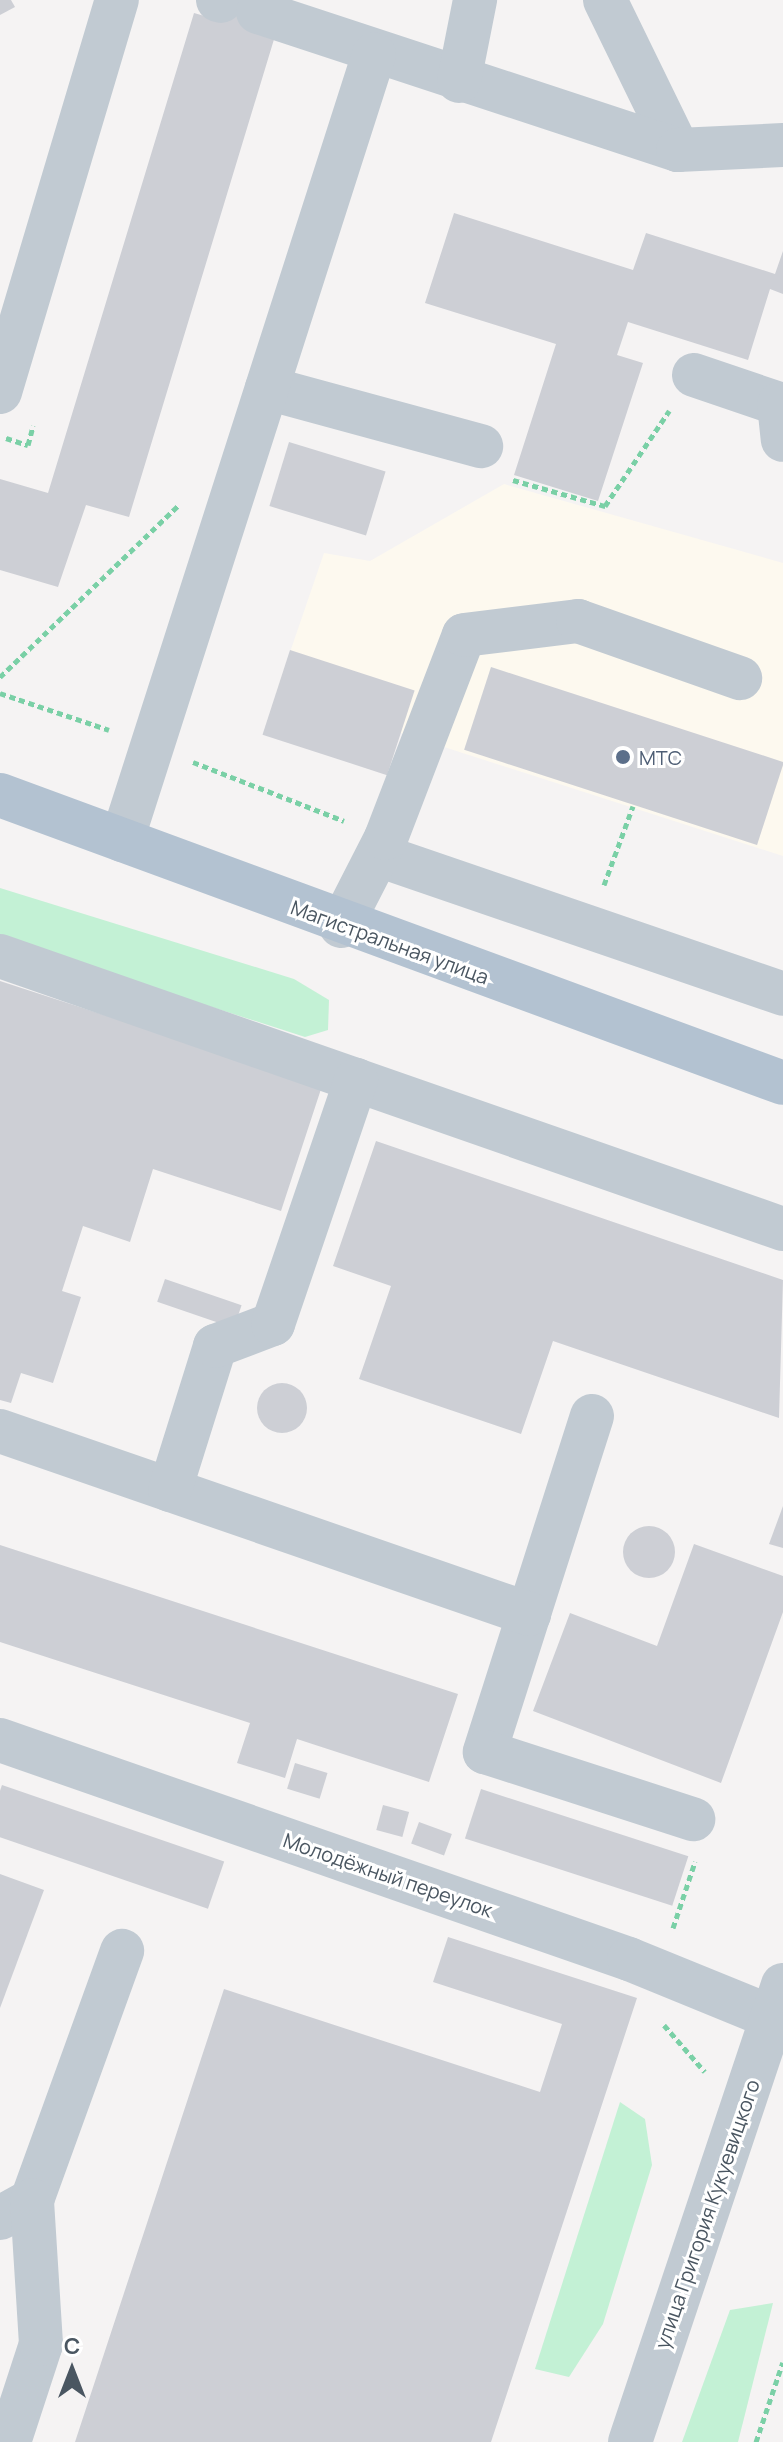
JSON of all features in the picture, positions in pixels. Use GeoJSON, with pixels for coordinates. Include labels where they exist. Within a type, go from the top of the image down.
{"type":"FeatureCollection","features":[{"type":"Feature","properties":{"kind":"main road","name":"Магистральная улица"},"geometry":{"type":"LineString","coordinates":[[0,795],[341,926],[783,1083]]}},
{"type":"Feature","properties":{"kind":"street"},"geometry":{"type":"LineString","coordinates":[[0,392],[117,0]]}},
{"type":"Feature","properties":{"kind":"street"},"geometry":{"type":"LineString","coordinates":[[459,81],[475,0]]}},
{"type":"Feature","properties":{"kind":"street"},"geometry":{"type":"LineString","coordinates":[[605,0],[678,150]]}},
{"type":"Feature","properties":{"kind":"street"},"geometry":{"type":"LineString","coordinates":[[232,4],[374,54],[678,150],[783,145]]}},
{"type":"Feature","properties":{"kind":"street"},"geometry":{"type":"LineString","coordinates":[[122,840],[374,54]]}},
{"type":"Feature","properties":{"kind":"street"},"geometry":{"type":"LineString","coordinates":[[694,375],[779,404],[783,440]]}},
{"type":"Feature","properties":{"kind":"street"},"geometry":{"type":"LineString","coordinates":[[267,388],[481,446]]}},
{"type":"Feature","properties":{"kind":"street"},"geometry":{"type":"LineString","coordinates":[[341,926],[378,855],[464,635],[578,621],[740,678]]}},
{"type":"Feature","properties":{"kind":"street"},"geometry":{"type":"LineString","coordinates":[[378,855],[783,994]]}},
{"type":"Feature","properties":{"kind":"street"},"geometry":{"type":"LineString","coordinates":[[0,956],[783,1229]]}},
{"type":"Feature","properties":{"kind":"street"},"geometry":{"type":"LineString","coordinates":[[170,1490],[215,1346],[273,1324],[356,1080]]}},
{"type":"Feature","properties":{"kind":"street"},"geometry":{"type":"LineString","coordinates":[[592,1416],[485,1752],[693,1819]]}},
{"type":"Feature","properties":{"kind":"street"},"geometry":{"type":"LineString","coordinates":[[0,1431],[529,1614]]}},
{"type":"Feature","properties":{"kind":"street","name":"Молодёжный переулок"},"geometry":{"type":"LineString","coordinates":[[0,1740],[658,1972],[779,2009]]}},
{"type":"Feature","properties":{"kind":"street"},"geometry":{"type":"LineString","coordinates":[[9,2442],[41,2344],[16,2209],[122,1951]]}},
{"type":"Feature","properties":{"kind":"street","name":"улица Григория Кукуевицкого"},"geometry":{"type":"LineString","coordinates":[[630,2442],[779,2009]]}},
{"type":"Feature","properties":{"kind":"path"},"geometry":{"type":"LineString","coordinates":[[481,446],[501,477],[605,506],[694,375]]}},
{"type":"Feature","properties":{"kind":"path"},"geometry":{"type":"LineString","coordinates":[[0,677],[226,460],[241,465]]}},
{"type":"Feature","properties":{"kind":"path"},"geometry":{"type":"LineString","coordinates":[[600,894],[633,806]]}},
{"type":"Feature","properties":{"kind":"path"},"geometry":{"type":"LineString","coordinates":[[693,1819],[708,1823],[649,2006],[709,2076],[745,2103]]}},
{"type":"Feature","properties":{"kind":"path"},"geometry":{"type":"LineString","coordinates":[[756,2442],[783,2362]]}},
{"type":"Feature","properties":{"kind":"shaded area"},"geometry":{"type":"Polygon","coordinates":[[[504,484],[783,563],[783,856],[276,693],[324,553],[370,561],[504,484]]]}},
{"type":"Feature","properties":{"kind":"green space"},"geometry":{"type":"Polygon","coordinates":[[[0,888],[294,979],[329,1000],[328,1030],[305,1037],[0,939],[0,888]]]}},
{"type":"Feature","properties":{"kind":"green space"},"geometry":{"type":"Polygon","coordinates":[[[620,2102],[645,2119],[652,2165],[603,2324],[569,2377],[535,2369],[620,2102]]]}},
{"type":"Feature","properties":{"kind":"green space"},"geometry":{"type":"Polygon","coordinates":[[[773,2303],[738,2442],[682,2442],[730,2310],[773,2303]]]}},
{"type":"Feature","properties":{"kind":"building"},"geometry":{"type":"Polygon","coordinates":[[[0,0],[11,0],[15,7],[0,15],[0,0]]]}},
{"type":"Feature","properties":{"kind":"building"},"geometry":{"type":"Polygon","coordinates":[[[221,0],[275,36],[129,517],[86,505],[58,587],[0,570],[0,479],[48,493],[194,13],[215,19],[221,0]]]}},
{"type":"Feature","properties":{"kind":"building"},"geometry":{"type":"Polygon","coordinates":[[[454,213],[633,270],[646,233],[775,274],[783,251],[783,294],[770,289],[748,360],[628,322],[617,355],[643,363],[598,501],[514,475],[556,344],[425,303],[454,213]]]}},
{"type":"Feature","properties":{"kind":"building"},"geometry":{"type":"Polygon","coordinates":[[[289,442],[386,472],[366,536],[269,506],[289,442]]]}},
{"type":"Feature","properties":{"kind":"building"},"geometry":{"type":"Polygon","coordinates":[[[290,650],[415,690],[387,775],[262,735],[290,650]]]}},
{"type":"Feature","properties":{"kind":"building","name":"МТС"},"geometry":{"type":"Polygon","coordinates":[[[491,667],[783,762],[757,845],[464,750],[491,667]]]}},
{"type":"Feature","properties":{"kind":"building"},"geometry":{"type":"Polygon","coordinates":[[[0,981],[322,1086],[281,1211],[153,1169],[130,1242],[83,1226],[62,1291],[81,1297],[53,1383],[21,1373],[11,1403],[0,1400],[0,981]]]}},
{"type":"Feature","properties":{"kind":"building"},"geometry":{"type":"Polygon","coordinates":[[[376,1141],[783,1280],[779,1418],[553,1341],[521,1434],[359,1379],[391,1286],[333,1266],[376,1141]]]}},
{"type":"Feature","properties":{"kind":"building"},"geometry":{"type":"Polygon","coordinates":[[[165,1279],[242,1305],[234,1328],[157,1302],[165,1279]]]}},
{"type":"Feature","properties":{"kind":"building"},"geometry":{"type":"Polygon","coordinates":[[[282,1383],[300,1390],[307,1408],[300,1426],[282,1433],[264,1426],[257,1408],[264,1390],[282,1383]]]}},
{"type":"Feature","properties":{"kind":"building"},"geometry":{"type":"Polygon","coordinates":[[[783,1506],[783,1548],[769,1544],[783,1506]]]}},
{"type":"Feature","properties":{"kind":"building"},"geometry":{"type":"Polygon","coordinates":[[[649,1526],[667,1534],[675,1552],[667,1570],[649,1578],[631,1570],[623,1552],[631,1534],[649,1526]]]}},
{"type":"Feature","properties":{"kind":"building"},"geometry":{"type":"Polygon","coordinates":[[[694,1544],[783,1576],[783,1612],[721,1783],[533,1711],[570,1613],[657,1646],[694,1544]]]}},
{"type":"Feature","properties":{"kind":"building"},"geometry":{"type":"Polygon","coordinates":[[[0,1545],[458,1694],[429,1782],[297,1739],[285,1778],[237,1763],[250,1723],[0,1642],[0,1545]]]}},
{"type":"Feature","properties":{"kind":"building"},"geometry":{"type":"Polygon","coordinates":[[[295,1763],[328,1773],[320,1799],[287,1789],[295,1763]]]}},
{"type":"Feature","properties":{"kind":"building"},"geometry":{"type":"Polygon","coordinates":[[[2,1785],[224,1862],[208,1909],[0,1837],[2,1785]]]}},
{"type":"Feature","properties":{"kind":"building"},"geometry":{"type":"Polygon","coordinates":[[[481,1789],[688,1856],[672,1906],[465,1838],[481,1789]]]}},
{"type":"Feature","properties":{"kind":"building"},"geometry":{"type":"Polygon","coordinates":[[[383,1805],[409,1812],[402,1837],[376,1830],[383,1805]]]}},
{"type":"Feature","properties":{"kind":"building"},"geometry":{"type":"Polygon","coordinates":[[[419,1822],[452,1834],[444,1856],[411,1844],[419,1822]]]}},
{"type":"Feature","properties":{"kind":"building"},"geometry":{"type":"Polygon","coordinates":[[[0,1874],[44,1890],[0,2008],[0,1874]]]}},
{"type":"Feature","properties":{"kind":"building"},"geometry":{"type":"Polygon","coordinates":[[[448,1937],[637,1998],[491,2442],[75,2442],[224,1989],[540,2092],[562,2024],[433,1982],[448,1937]]]}},
{"type":"Feature","properties":{"kind":"place","name":"МТС"},"geometry":{"type":"Point","coordinates":[623,757]}}]}
